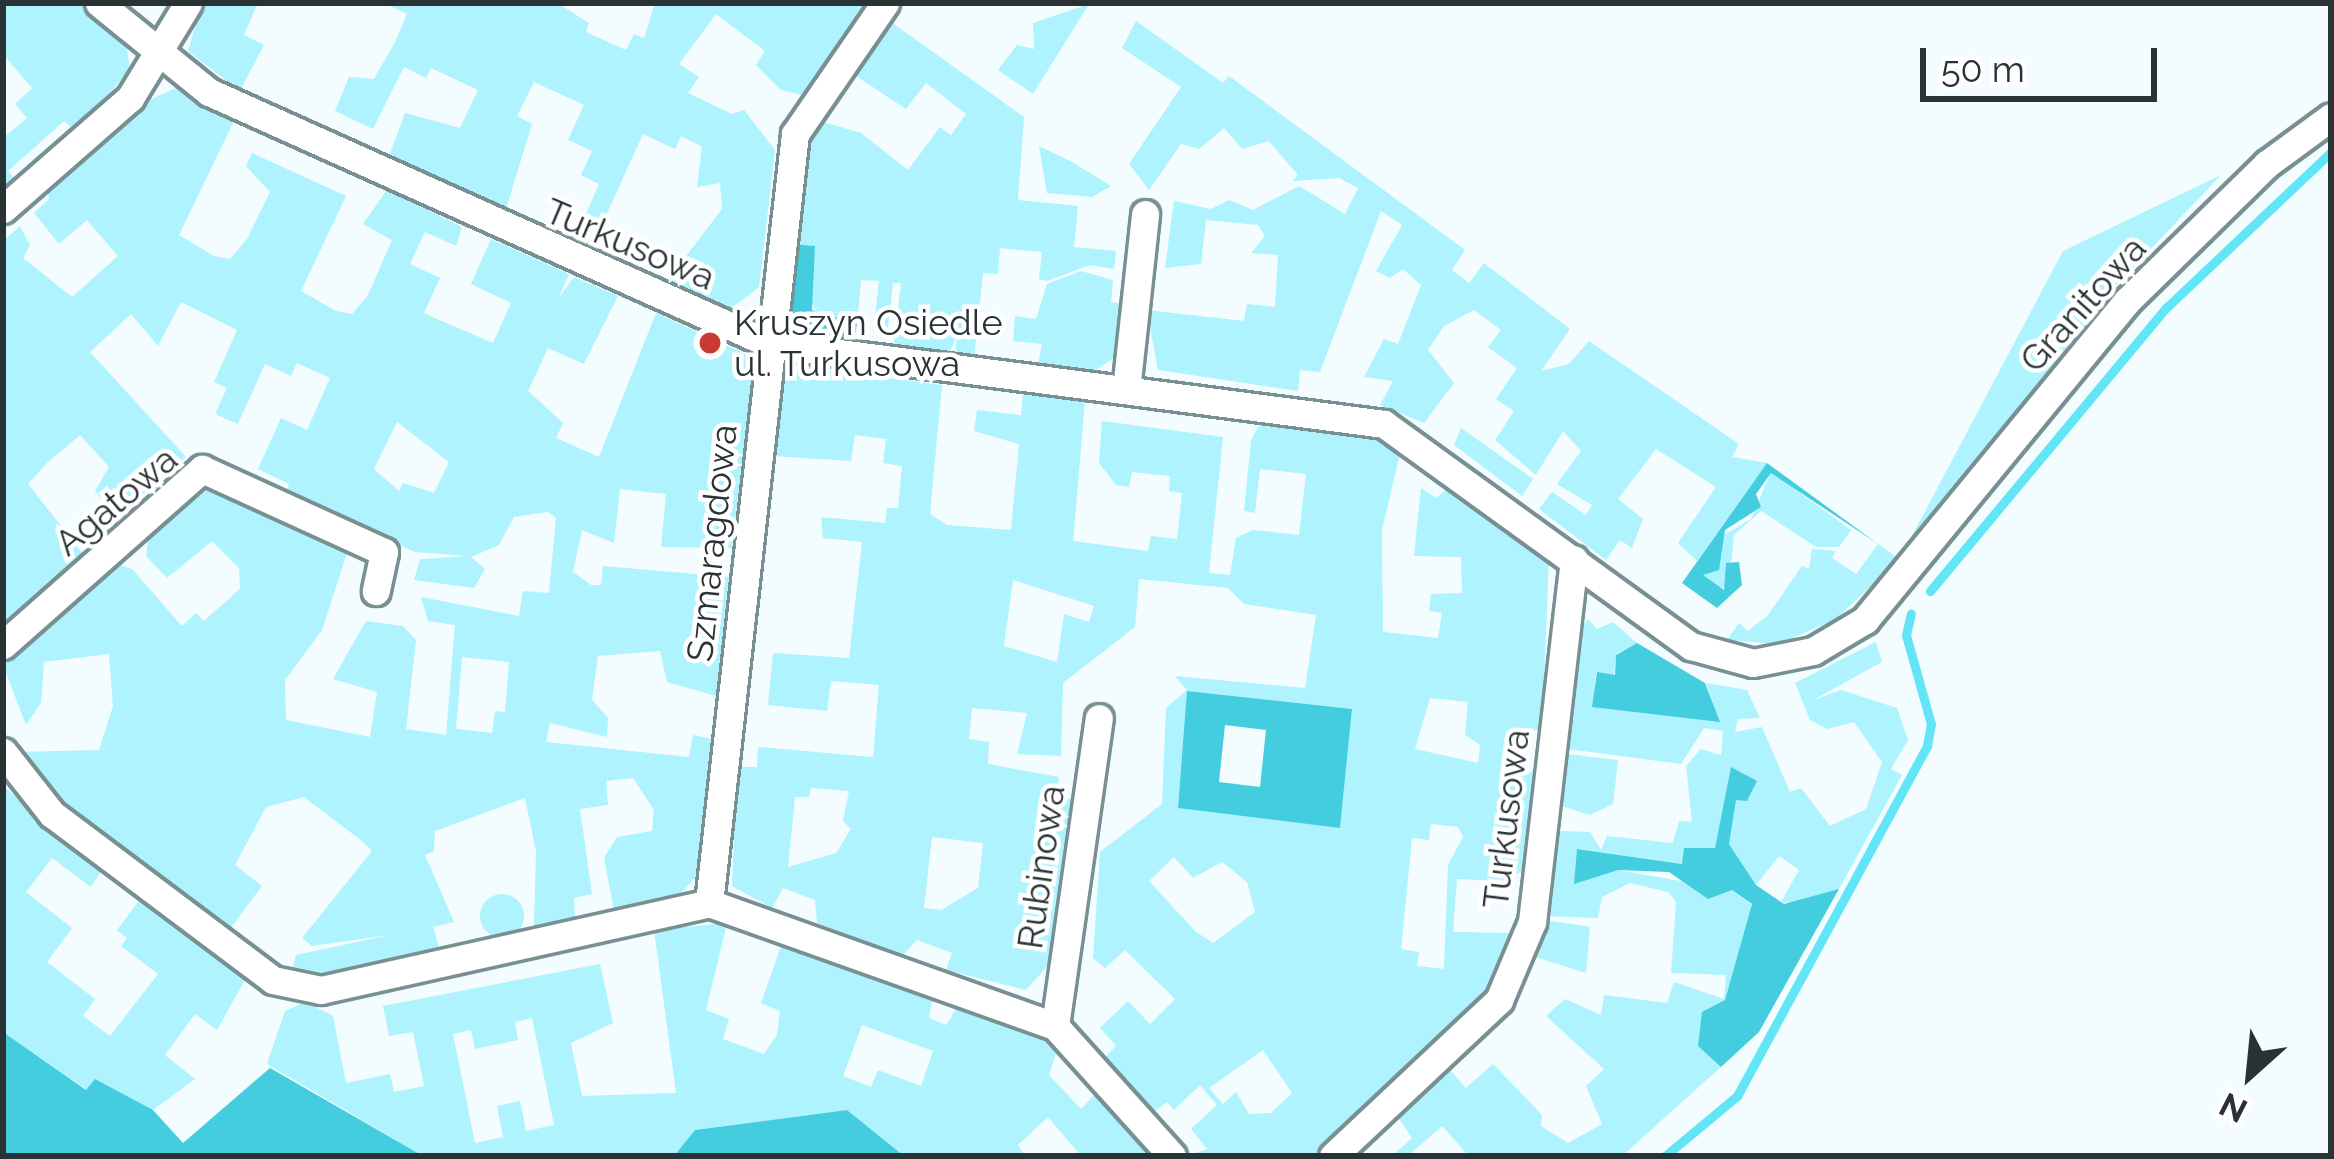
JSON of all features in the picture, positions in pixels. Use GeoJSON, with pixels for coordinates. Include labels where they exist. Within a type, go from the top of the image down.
{"type":"FeatureCollection","features":[{"type":"Feature","properties":{"kind":"street","name":"Turkusowa"},"geometry":{"type":"LineString","coordinates":[[99,3],[209,92],[770,344],[1384,424],[1691,646],[1753,663],[1813,651],[1865,620],[1912,562]]}},
{"type":"Feature","properties":{"kind":"street"},"geometry":{"type":"LineString","coordinates":[[3,208],[130,98],[188,3]]}},
{"type":"Feature","properties":{"kind":"street","name":"Szmaragdowa"},"geometry":{"type":"LineString","coordinates":[[710,903],[795,134],[885,3]]}},
{"type":"Feature","properties":{"kind":"street","name":"Granitowa"},"geometry":{"type":"LineString","coordinates":[[1912,562],[2127,301],[2267,164],[2331,118]]}},
{"type":"Feature","properties":{"kind":"street"},"geometry":{"type":"LineString","coordinates":[[1126,390],[1145,214]]}},
{"type":"Feature","properties":{"kind":"street","name":"Agatowa"},"geometry":{"type":"LineString","coordinates":[[3,645],[202,469],[384,552],[376,592]]}},
{"type":"Feature","properties":{"kind":"street","name":"Turkusowa"},"geometry":{"type":"LineString","coordinates":[[1333,1156],[1498,1000],[1532,922],[1574,559]]}},
{"type":"Feature","properties":{"kind":"street","name":"Rubinowa"},"geometry":{"type":"LineString","coordinates":[[1055,1026],[1099,718]]}},
{"type":"Feature","properties":{"kind":"street"},"geometry":{"type":"LineString","coordinates":[[3,752],[52,814],[273,980],[321,990],[710,903],[1055,1026],[1172,1156]]}},
{"type":"Feature","properties":{"kind":"shaded area"},"geometry":{"type":"Polygon","coordinates":[[[3,3],[80,3],[127,48],[130,70],[75,131],[64,121],[8,171],[18,182],[3,195],[3,138],[27,118],[15,104],[32,88],[3,54],[3,3]]]}},
{"type":"Feature","properties":{"kind":"shaded area"},"geometry":{"type":"Polygon","coordinates":[[[202,3],[258,3],[244,35],[264,45],[240,91],[188,51],[202,3]]]}},
{"type":"Feature","properties":{"kind":"shaded area"},"geometry":{"type":"Polygon","coordinates":[[[384,3],[557,3],[589,23],[586,32],[626,50],[634,34],[644,38],[655,3],[872,3],[802,95],[781,90],[756,65],[765,51],[716,14],[679,64],[699,77],[688,93],[732,114],[744,110],[775,150],[759,287],[732,308],[664,285],[722,209],[720,183],[697,187],[702,147],[681,136],[675,149],[643,134],[599,231],[582,223],[599,184],[581,175],[592,151],[568,140],[584,105],[534,82],[517,116],[532,124],[505,212],[388,159],[405,113],[460,128],[478,90],[431,68],[426,78],[404,67],[373,129],[335,111],[349,77],[374,79],[395,42],[407,14],[384,3]]]}},
{"type":"Feature","properties":{"kind":"shaded area"},"geometry":{"type":"Polygon","coordinates":[[[1089,4],[1033,94],[998,70],[1017,45],[1034,49],[1033,23],[1089,4]]]}},
{"type":"Feature","properties":{"kind":"shaded area"},"geometry":{"type":"Polygon","coordinates":[[[1136,21],[1223,83],[1229,76],[1465,250],[1452,270],[1469,283],[1484,263],[1570,329],[1541,371],[1569,364],[1589,341],[1739,444],[1732,457],[1767,463],[1697,561],[1678,543],[1716,487],[1656,449],[1618,499],[1643,519],[1632,548],[1620,540],[1606,560],[1539,509],[1552,492],[1586,515],[1592,505],[1557,484],[1581,451],[1563,431],[1536,475],[1495,440],[1514,411],[1496,399],[1517,368],[1488,347],[1501,330],[1474,310],[1444,326],[1428,350],[1454,383],[1424,423],[1380,405],[1393,381],[1364,377],[1384,339],[1398,344],[1421,285],[1403,269],[1390,278],[1376,271],[1402,225],[1381,211],[1320,372],[1300,370],[1298,391],[1158,370],[1147,310],[1244,321],[1247,304],[1275,307],[1278,255],[1251,253],[1265,236],[1258,225],[1206,220],[1201,264],[1165,268],[1174,201],[1211,209],[1229,200],[1253,210],[1299,186],[1345,214],[1358,188],[1339,178],[1292,181],[1298,175],[1269,141],[1242,149],[1224,128],[1199,149],[1181,144],[1149,190],[1129,164],[1181,87],[1122,48],[1136,21]]]}},
{"type":"Feature","properties":{"kind":"shaded area"},"geometry":{"type":"Polygon","coordinates":[[[891,22],[1024,117],[1018,200],[1078,206],[1074,247],[1116,251],[1114,269],[1090,265],[1047,281],[1039,279],[1042,252],[1000,248],[998,274],[983,273],[974,359],[955,358],[957,335],[948,356],[893,349],[901,283],[893,283],[888,327],[874,326],[879,281],[861,280],[857,324],[822,319],[809,300],[815,246],[792,244],[807,145],[820,121],[861,133],[908,170],[940,127],[951,135],[966,114],[926,83],[906,109],[853,74],[891,22]]]}},
{"type":"Feature","properties":{"kind":"shaded area"},"geometry":{"type":"Polygon","coordinates":[[[178,87],[234,121],[179,235],[214,256],[230,259],[247,239],[270,192],[246,166],[252,153],[346,196],[301,291],[336,311],[352,314],[368,295],[392,240],[363,224],[387,190],[462,227],[456,246],[425,232],[410,264],[440,278],[424,313],[437,319],[493,343],[511,303],[471,284],[491,239],[569,274],[558,299],[574,277],[618,296],[584,364],[548,348],[528,391],[563,423],[556,438],[599,457],[656,313],[754,358],[732,548],[661,547],[666,494],[620,489],[614,543],[582,530],[573,572],[591,585],[601,585],[603,566],[729,577],[716,696],[667,682],[660,651],[598,656],[592,700],[608,718],[607,737],[550,723],[546,742],[689,757],[693,735],[711,739],[696,877],[676,898],[614,911],[604,858],[617,837],[652,831],[654,810],[633,778],[606,781],[608,805],[580,809],[592,894],[574,898],[575,917],[534,927],[536,851],[525,798],[435,831],[434,851],[425,855],[454,922],[433,927],[439,947],[323,974],[292,970],[296,955],[390,935],[312,946],[302,938],[372,851],[362,841],[304,797],[266,807],[235,865],[262,886],[230,929],[63,805],[18,752],[99,750],[113,706],[109,654],[44,662],[41,703],[26,725],[3,665],[116,564],[132,569],[182,626],[196,613],[204,621],[240,589],[239,568],[212,541],[167,578],[146,556],[149,535],[210,488],[347,553],[322,630],[285,680],[286,720],[370,737],[377,692],[333,679],[366,621],[403,626],[416,640],[406,729],[446,735],[455,625],[428,621],[421,597],[519,616],[523,591],[549,593],[556,518],[548,512],[514,517],[499,545],[471,557],[485,569],[474,588],[414,580],[420,559],[469,556],[415,552],[286,492],[289,484],[258,469],[281,418],[307,430],[330,378],[297,363],[291,376],[265,364],[238,424],[215,414],[227,388],[214,382],[237,330],[181,302],[158,346],[131,314],[90,352],[186,457],[117,517],[95,491],[109,467],[80,435],[48,462],[28,484],[87,559],[3,629],[3,241],[20,226],[30,245],[23,258],[72,297],[118,256],[87,220],[59,244],[34,213],[49,199],[46,186],[139,105],[178,87]],[[397,422],[374,469],[399,491],[403,483],[434,493],[449,462],[397,422]],[[462,657],[456,729],[492,733],[495,711],[505,712],[509,662],[462,657]]]}},
{"type":"Feature","properties":{"kind":"shaded area"},"geometry":{"type":"Polygon","coordinates":[[[1039,146],[1111,186],[1092,197],[1047,193],[1039,146]]]}},
{"type":"Feature","properties":{"kind":"shaded area"},"geometry":{"type":"Polygon","coordinates":[[[2221,175],[2113,289],[1904,551],[2063,251],[2221,175]]]}},
{"type":"Feature","properties":{"kind":"shaded area"},"geometry":{"type":"Polygon","coordinates":[[[792,244],[815,246],[812,310],[857,324],[854,341],[825,337],[792,316],[792,244]]]}},
{"type":"Feature","properties":{"kind":"shaded area"},"geometry":{"type":"Polygon","coordinates":[[[1081,271],[1113,280],[1111,302],[1124,304],[1115,357],[1094,371],[1038,365],[1042,344],[1013,341],[1015,316],[1036,319],[1047,284],[1081,271]]]}},
{"type":"Feature","properties":{"kind":"shaded area"},"geometry":{"type":"Polygon","coordinates":[[[801,366],[942,385],[930,514],[947,525],[1011,530],[1019,444],[974,431],[977,410],[1021,415],[1023,392],[1085,401],[1073,541],[1148,551],[1151,536],[1177,539],[1182,493],[1169,491],[1170,476],[1132,472],[1129,487],[1116,485],[1099,463],[1102,421],[1223,437],[1209,573],[1230,575],[1236,538],[1253,530],[1299,535],[1306,474],[1260,469],[1255,513],[1244,511],[1251,440],[1265,415],[1359,428],[1402,445],[1382,530],[1383,632],[1438,638],[1442,613],[1429,611],[1431,594],[1462,593],[1461,557],[1414,556],[1421,488],[1436,498],[1455,482],[1549,558],[1542,731],[1518,729],[1514,764],[1538,771],[1525,870],[1502,881],[1457,879],[1453,932],[1512,933],[1510,947],[1478,1003],[1313,1156],[1186,1156],[1207,1149],[1191,1129],[1217,1105],[1200,1085],[1174,1110],[1167,1102],[1152,1113],[1103,1060],[1116,1046],[1100,1028],[1128,1001],[1150,1024],[1175,999],[1125,950],[1105,968],[1093,958],[1100,852],[1162,804],[1166,708],[1187,690],[1175,676],[1305,688],[1316,615],[1244,604],[1228,588],[1139,579],[1135,627],[1063,683],[1061,756],[1017,754],[1027,713],[972,708],[969,739],[989,742],[988,764],[1059,777],[1056,800],[1071,798],[1052,961],[1026,990],[946,970],[952,953],[917,940],[903,955],[817,923],[815,900],[783,888],[772,908],[732,886],[737,767],[757,767],[758,747],[873,757],[879,685],[831,681],[827,711],[768,705],[773,653],[849,658],[862,542],[823,538],[821,517],[885,523],[887,508],[898,508],[902,466],[883,463],[886,439],[855,435],[851,461],[772,456],[784,377],[801,366]],[[1013,580],[1004,646],[1057,662],[1064,614],[1089,622],[1094,606],[1013,580]],[[1188,691],[1178,807],[1340,827],[1352,709],[1188,691]],[[1430,698],[1415,749],[1478,763],[1480,745],[1465,735],[1468,702],[1430,698]],[[811,788],[809,797],[795,797],[788,867],[836,853],[851,829],[843,821],[849,791],[811,788]],[[1431,824],[1429,840],[1412,838],[1401,949],[1419,952],[1417,966],[1444,969],[1448,865],[1463,837],[1458,827],[1431,824]],[[932,837],[924,908],[941,910],[978,888],[983,843],[932,837]],[[1174,857],[1149,881],[1196,932],[1213,943],[1255,912],[1247,882],[1222,862],[1193,878],[1174,857]],[[1263,1050],[1209,1088],[1223,1104],[1236,1092],[1249,1114],[1271,1113],[1292,1093],[1263,1050]]]}},
{"type":"Feature","properties":{"kind":"shaded area"},"geometry":{"type":"Polygon","coordinates":[[[1461,428],[1533,479],[1522,496],[1454,445],[1461,428]]]}},
{"type":"Feature","properties":{"kind":"shaded area"},"geometry":{"type":"Polygon","coordinates":[[[1767,463],[1878,544],[1771,473],[1756,494],[1761,507],[1725,530],[1719,570],[1703,575],[1724,590],[1726,563],[1739,562],[1742,585],[1717,608],[1682,583],[1767,463]]]}},
{"type":"Feature","properties":{"kind":"shaded area"},"geometry":{"type":"Polygon","coordinates":[[[1771,472],[1851,530],[1839,547],[1816,547],[1761,511],[1734,535],[1729,585],[1717,590],[1703,575],[1722,554],[1719,538],[1751,519],[1771,472]]]}},
{"type":"Feature","properties":{"kind":"shaded area"},"geometry":{"type":"Polygon","coordinates":[[[1878,544],[1899,559],[1836,619],[1779,644],[1727,640],[1739,623],[1748,631],[1768,615],[1802,566],[1809,569],[1812,549],[1836,551],[1832,558],[1856,574],[1878,544]]]}},
{"type":"Feature","properties":{"kind":"shaded area"},"geometry":{"type":"Polygon","coordinates":[[[1588,619],[1597,629],[1613,622],[1637,643],[1616,654],[1614,676],[1596,672],[1593,706],[1713,703],[1706,683],[1747,690],[1760,718],[1738,719],[1735,732],[1762,727],[1790,792],[1801,788],[1830,826],[1866,809],[1882,762],[1854,722],[1827,729],[1810,720],[1795,683],[1876,642],[1882,662],[1813,700],[1841,690],[1897,708],[1908,740],[1891,769],[1902,775],[1839,889],[1806,904],[1781,902],[1799,870],[1779,856],[1756,885],[1729,844],[1731,768],[1715,848],[1684,848],[1683,864],[1578,849],[1618,870],[1732,890],[1752,905],[1725,1000],[1698,1046],[1721,1067],[1622,1156],[1469,1156],[1442,1126],[1408,1156],[1392,1156],[1412,1138],[1398,1117],[1450,1070],[1466,1088],[1493,1064],[1542,1115],[1541,1126],[1568,1143],[1602,1124],[1586,1086],[1604,1069],[1546,1016],[1565,999],[1601,1015],[1604,995],[1667,1003],[1674,982],[1724,999],[1726,975],[1671,973],[1676,902],[1668,892],[1630,883],[1602,897],[1598,918],[1546,916],[1559,831],[1590,832],[1601,850],[1607,836],[1673,843],[1679,821],[1692,822],[1686,766],[1701,749],[1721,755],[1723,731],[1704,728],[1681,764],[1568,749],[1578,631],[1588,619]]]}},
{"type":"Feature","properties":{"kind":"shaded area"},"geometry":{"type":"Polygon","coordinates":[[[1637,643],[1705,683],[1720,722],[1592,707],[1597,672],[1615,675],[1616,655],[1637,643]]]}},
{"type":"Feature","properties":{"kind":"shaded area"},"geometry":{"type":"Polygon","coordinates":[[[1187,691],[1352,709],[1340,828],[1178,808],[1187,691]],[[1225,725],[1219,782],[1260,787],[1266,730],[1225,725]]]}},
{"type":"Feature","properties":{"kind":"shaded area"},"geometry":{"type":"Polygon","coordinates":[[[1567,754],[1618,760],[1613,804],[1590,815],[1562,806],[1567,754]]]}},
{"type":"Feature","properties":{"kind":"shaded area"},"geometry":{"type":"Polygon","coordinates":[[[1731,767],[1757,781],[1747,801],[1736,800],[1729,844],[1756,885],[1784,904],[1839,889],[1759,1032],[1721,1067],[1698,1046],[1702,1012],[1725,1000],[1752,904],[1732,890],[1708,899],[1669,872],[1618,870],[1574,884],[1577,849],[1682,864],[1684,848],[1715,848],[1731,767]]]}},
{"type":"Feature","properties":{"kind":"shaded area"},"geometry":{"type":"Polygon","coordinates":[[[3,786],[102,870],[91,887],[52,858],[26,892],[72,928],[47,962],[95,999],[83,1016],[110,1036],[158,974],[121,946],[127,938],[117,930],[141,898],[246,978],[217,1030],[195,1014],[165,1055],[195,1079],[153,1110],[95,1080],[87,1090],[3,1032],[3,786]]]}},
{"type":"Feature","properties":{"kind":"shaded area"},"geometry":{"type":"Polygon","coordinates":[[[502,894],[517,901],[524,916],[517,931],[502,938],[487,931],[480,916],[487,901],[502,894]]]}},
{"type":"Feature","properties":{"kind":"shaded area"},"geometry":{"type":"Polygon","coordinates":[[[1545,920],[1590,927],[1586,973],[1535,957],[1545,920]]]}},
{"type":"Feature","properties":{"kind":"shaded area"},"geometry":{"type":"Polygon","coordinates":[[[727,923],[706,1010],[729,1019],[723,1039],[764,1054],[777,1035],[780,1011],[761,1003],[782,943],[933,995],[929,1018],[946,1025],[960,1003],[1042,1039],[1056,1053],[1049,1075],[1081,1109],[1094,1095],[1149,1156],[1081,1156],[1048,1117],[1018,1145],[1025,1156],[904,1156],[847,1110],[695,1130],[674,1156],[423,1156],[267,1064],[285,1011],[305,1002],[333,1016],[346,1083],[390,1074],[394,1092],[424,1086],[413,1032],[389,1036],[383,1006],[600,964],[613,1023],[571,1043],[582,1096],[676,1093],[654,930],[727,923]],[[532,1018],[515,1022],[518,1040],[475,1049],[471,1030],[453,1034],[475,1143],[503,1137],[497,1106],[520,1101],[526,1131],[554,1125],[532,1018]],[[862,1025],[843,1076],[871,1087],[878,1070],[921,1086],[933,1051],[862,1025]]]}},
{"type":"Feature","properties":{"kind":"shaded area"},"geometry":{"type":"Polygon","coordinates":[[[3,1032],[86,1090],[95,1079],[153,1110],[183,1143],[270,1068],[423,1156],[3,1156],[3,1032]]]}},
{"type":"Feature","properties":{"kind":"shaded area"},"geometry":{"type":"Polygon","coordinates":[[[847,1110],[904,1156],[674,1156],[695,1130],[847,1110]]]}},
{"type":"Feature","properties":{"kind":"waterway"},"geometry":{"type":"LineString","coordinates":[[1930,591],[2167,307],[2331,152]]}},
{"type":"Feature","properties":{"kind":"waterway"},"geometry":{"type":"LineString","coordinates":[[1665,1156],[1737,1096],[1927,746],[1931,724],[1906,635],[1911,614]]}},
{"type":"Feature","properties":{"kind":"place","name":"Kruszyn Osiedle ul. Turkusowa"},"geometry":{"type":"Point","coordinates":[710,343]}}]}
